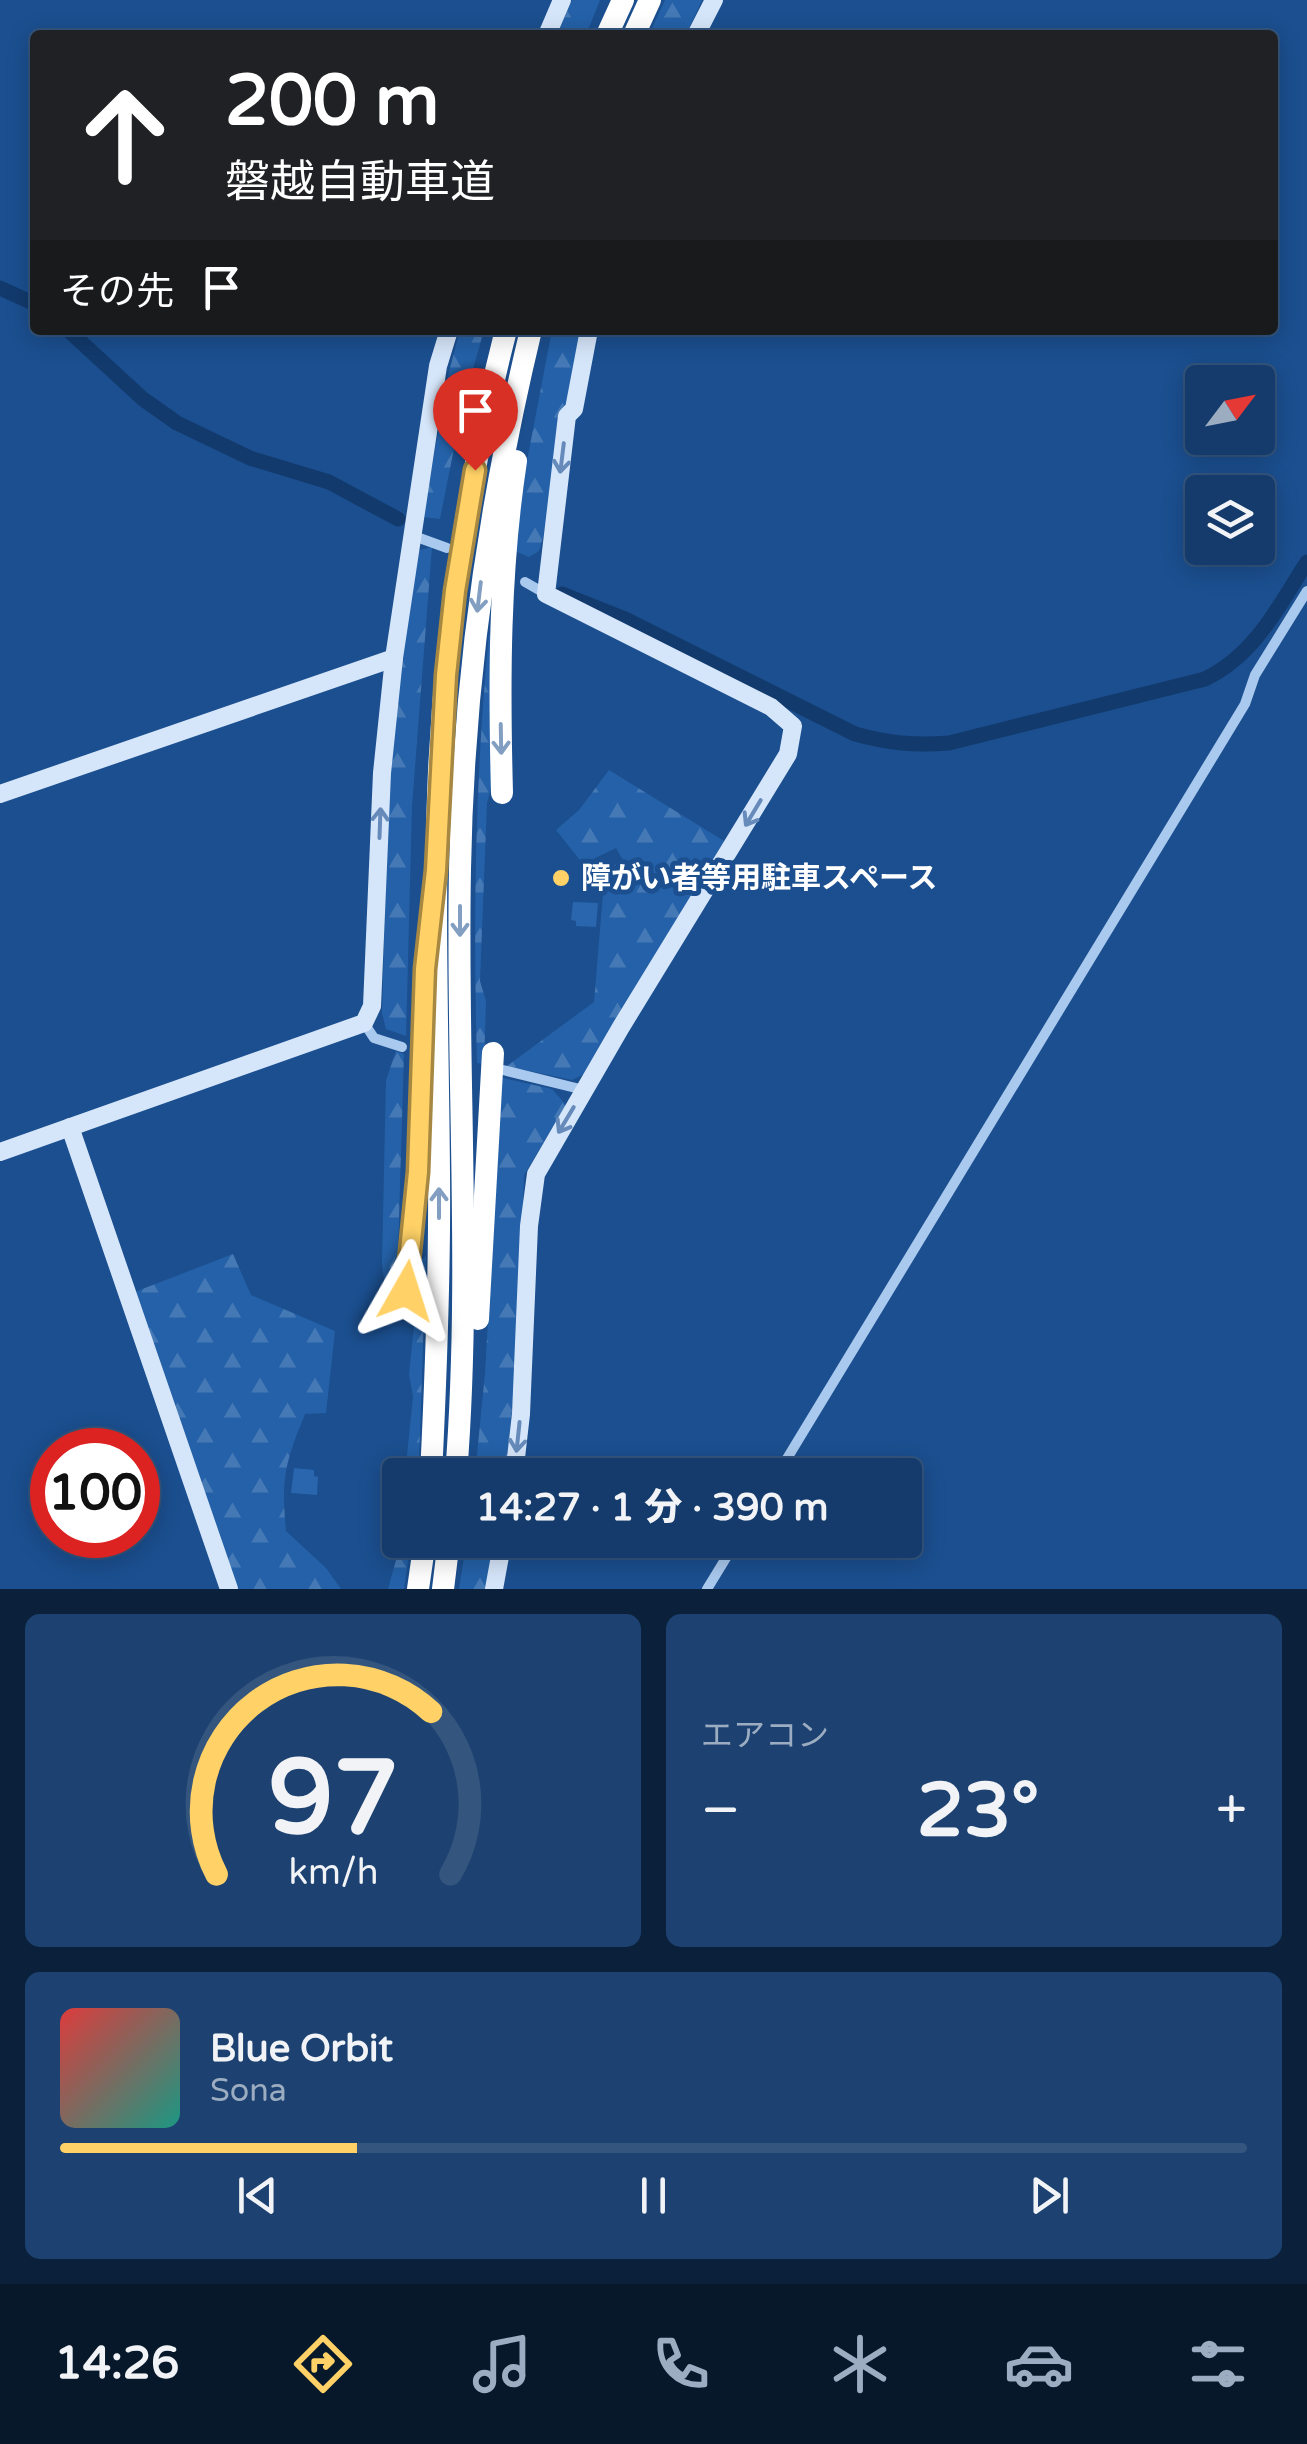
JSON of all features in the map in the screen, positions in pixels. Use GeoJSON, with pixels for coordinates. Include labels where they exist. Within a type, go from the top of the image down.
{"type":"FeatureCollection","features":[{"type":"Feature","properties":{"kind":"highway"},"geometry":{"type":"LineString","coordinates":[[609,30],[622,0]]}},
{"type":"Feature","properties":{"kind":"highway"},"geometry":{"type":"LineString","coordinates":[[636,30],[650,0]]}},
{"type":"Feature","properties":{"kind":"highway"},"geometry":{"type":"LineString","coordinates":[[433,1458],[439,1314],[436,870],[440,752],[455,591],[472,487],[505,335]]}},
{"type":"Feature","properties":{"kind":"highway"},"geometry":{"type":"LineString","coordinates":[[457,1458],[464,1313],[460,869],[466,723],[478,597],[491,514],[530,335]]}},
{"type":"Feature","properties":{"kind":"highway"},"geometry":{"type":"LineString","coordinates":[[502,793],[500,605],[518,449],[541,335]]}},
{"type":"Feature","properties":{"kind":"highway"},"geometry":{"type":"LineString","coordinates":[[406,1291],[418,1172],[425,969],[436,870]]}},
{"type":"Feature","properties":{"kind":"highway"},"geometry":{"type":"LineString","coordinates":[[458,1449],[474,1385],[498,1062]]}},
{"type":"Feature","properties":{"kind":"highway"},"geometry":{"type":"LineString","coordinates":[[418,1589],[422,1558]]}},
{"type":"Feature","properties":{"kind":"highway"},"geometry":{"type":"LineString","coordinates":[[443,1589],[447,1558]]}},
{"type":"Feature","properties":{"kind":"street"},"geometry":{"type":"LineString","coordinates":[[549,30],[562,0]]}},
{"type":"Feature","properties":{"kind":"street"},"geometry":{"type":"LineString","coordinates":[[699,30],[714,0]]}},
{"type":"Feature","properties":{"kind":"street"},"geometry":{"type":"LineString","coordinates":[[0,1152],[364,1023],[372,1006],[382,773],[394,658],[438,366],[447,335]]}},
{"type":"Feature","properties":{"kind":"street"},"geometry":{"type":"LineString","coordinates":[[546,594],[567,416],[574,409],[588,335]]}},
{"type":"Feature","properties":{"kind":"street"},"geometry":{"type":"LineString","coordinates":[[414,536],[447,548]]}},
{"type":"Feature","properties":{"kind":"street"},"geometry":{"type":"LineString","coordinates":[[516,1458],[531,1198],[543,1160],[788,754],[794,726],[771,707],[525,582]]}},
{"type":"Feature","properties":{"kind":"street"},"geometry":{"type":"LineString","coordinates":[[786,1458],[1245,704],[1255,674],[1307,591]]}},
{"type":"Feature","properties":{"kind":"street"},"geometry":{"type":"LineString","coordinates":[[0,794],[394,658]]}},
{"type":"Feature","properties":{"kind":"street"},"geometry":{"type":"LineString","coordinates":[[364,1023],[374,1038],[402,1046]]}},
{"type":"Feature","properties":{"kind":"street"},"geometry":{"type":"LineString","coordinates":[[498,1062],[584,1090]]}},
{"type":"Feature","properties":{"kind":"street"},"geometry":{"type":"LineString","coordinates":[[70,1128],[229,1589]]}},
{"type":"Feature","properties":{"kind":"street"},"geometry":{"type":"LineString","coordinates":[[494,1589],[500,1558]]}},
{"type":"Feature","properties":{"kind":"street"},"geometry":{"type":"LineString","coordinates":[[707,1589],[726,1558]]}},
{"type":"Feature","properties":{"kind":"green space"},"geometry":{"type":"Polygon","coordinates":[[[572,0],[600,0],[588,30],[559,30],[572,0]]]}},
{"type":"Feature","properties":{"kind":"green space"},"geometry":{"type":"Polygon","coordinates":[[[665,0],[702,0],[688,30],[651,30],[665,0]]]}},
{"type":"Feature","properties":{"kind":"green space"},"geometry":{"type":"Polygon","coordinates":[[[459,335],[483,335],[462,408],[440,519],[423,517],[459,335]]]}},
{"type":"Feature","properties":{"kind":"green space"},"geometry":{"type":"Polygon","coordinates":[[[551,335],[580,335],[543,538],[539,551],[529,557],[515,551],[526,466],[551,335]]]}},
{"type":"Feature","properties":{"kind":"green space"},"geometry":{"type":"Polygon","coordinates":[[[432,547],[412,806],[406,1036],[386,1029],[382,1013],[388,798],[403,593],[416,551],[432,547]]]}},
{"type":"Feature","properties":{"kind":"green space"},"geometry":{"type":"Polygon","coordinates":[[[491,634],[494,777],[487,803],[480,981],[486,1001],[484,1064],[477,1063],[475,902],[481,742],[491,634]]]}},
{"type":"Feature","properties":{"kind":"green space"},"geometry":{"type":"Polygon","coordinates":[[[609,770],[724,841],[584,1074],[572,1080],[507,1066],[594,1002],[605,870],[623,860],[616,848],[583,864],[556,830],[579,810],[609,770]]]}},
{"type":"Feature","properties":{"kind":"green space"},"geometry":{"type":"Polygon","coordinates":[[[396,1051],[404,1054],[398,1250],[385,1288],[382,1264],[386,1080],[396,1051]]]}},
{"type":"Feature","properties":{"kind":"green space"},"geometry":{"type":"Polygon","coordinates":[[[502,1078],[552,1089],[566,1105],[524,1175],[516,1373],[507,1458],[477,1458],[502,1078]]]}},
{"type":"Feature","properties":{"kind":"green space"},"geometry":{"type":"Polygon","coordinates":[[[233,1254],[251,1295],[335,1331],[326,1413],[305,1414],[289,1459],[284,1497],[286,1531],[326,1568],[341,1589],[238,1589],[132,1293],[233,1254]]]}},
{"type":"Feature","properties":{"kind":"green space"},"geometry":{"type":"Polygon","coordinates":[[[426,1256],[419,1458],[407,1458],[413,1397],[409,1374],[421,1260],[426,1256]]]}},
{"type":"Feature","properties":{"kind":"green space"},"geometry":{"type":"Polygon","coordinates":[[[408,1558],[404,1589],[388,1589],[396,1560],[408,1558]]]}},
{"type":"Feature","properties":{"kind":"green space"},"geometry":{"type":"Polygon","coordinates":[[[464,1558],[492,1558],[487,1589],[459,1589],[464,1558]]]}},
{"type":"Feature","properties":{"kind":"building"},"geometry":{"type":"Polygon","coordinates":[[[573,902],[598,903],[596,927],[576,926],[576,921],[571,920],[573,902]]]}},
{"type":"Feature","properties":{"kind":"building"},"geometry":{"type":"Polygon","coordinates":[[[294,1468],[314,1470],[318,1477],[317,1495],[291,1493],[294,1468]]]}},
{"type":"Feature","properties":{"kind":"waterway"},"geometry":{"type":"LineString","coordinates":[[0,288],[30,302]]}},
{"type":"Feature","properties":{"kind":"waterway"},"geometry":{"type":"LineString","coordinates":[[73,335],[143,399],[177,423],[250,458],[329,482],[398,519]]}},
{"type":"Feature","properties":{"kind":"waterway"},"geometry":{"type":"LineString","coordinates":[[562,594],[625,619],[855,734],[902,743],[937,744],[1205,679],[1223,669],[1252,643],[1307,562]]}},
{"type":"Feature","properties":{"kind":"place","name":"障がい者等用駐車スペース"},"geometry":{"type":"Point","coordinates":[561,878]}},
{"type":"Feature","properties":{"kind":"route"},"geometry":{"type":"LineString","coordinates":[[406,1291],[418,1172],[425,969],[436,870],[446,675],[475,470]]}}]}
